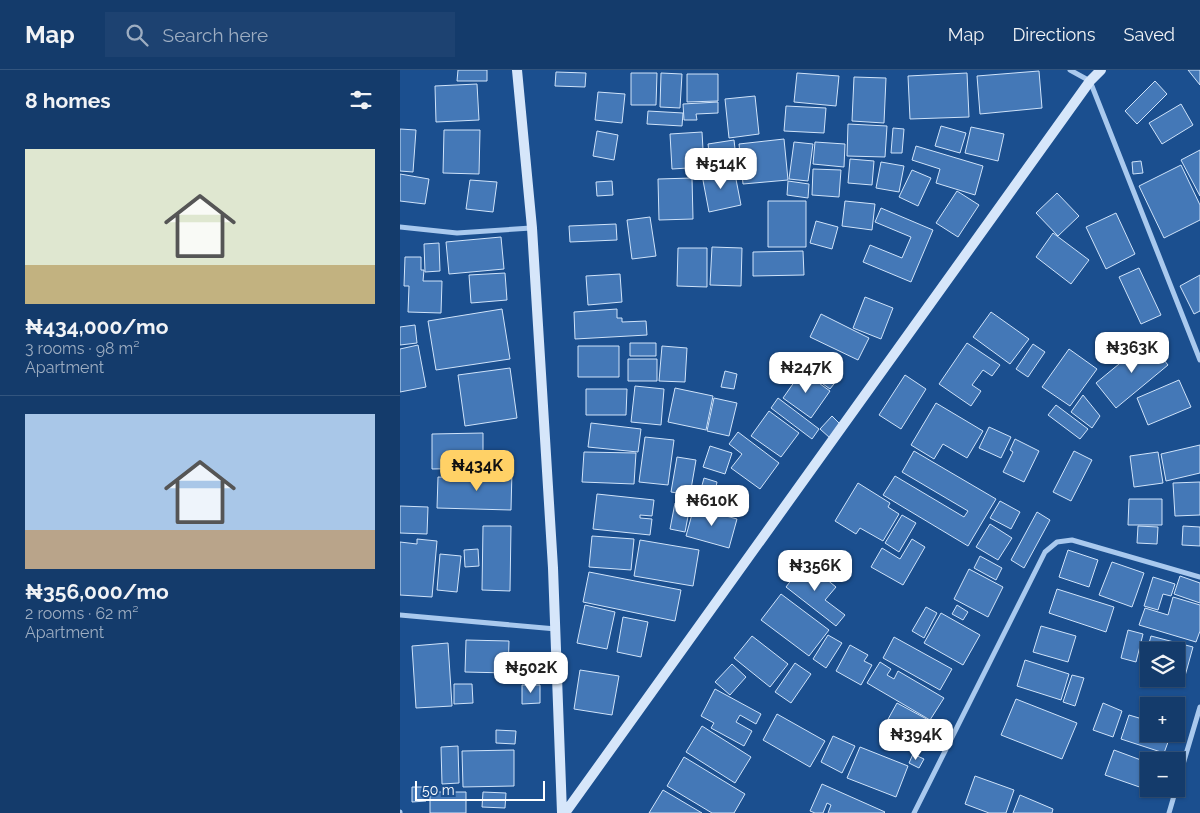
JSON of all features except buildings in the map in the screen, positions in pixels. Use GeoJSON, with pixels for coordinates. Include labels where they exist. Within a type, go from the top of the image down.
{"type":"FeatureCollection","features":[{"type":"Feature","properties":{"kind":"main road"},"geometry":{"type":"LineString","coordinates":[[517,70],[532,228],[556,629],[564,813]]}},
{"type":"Feature","properties":{"kind":"main road"},"geometry":{"type":"LineString","coordinates":[[564,813],[1090,81],[1101,70]]}},
{"type":"Feature","properties":{"kind":"street"},"geometry":{"type":"LineString","coordinates":[[1070,70],[1090,81],[1200,360]]}},
{"type":"Feature","properties":{"kind":"street"},"geometry":{"type":"LineString","coordinates":[[400,227],[457,233],[532,228]]}},
{"type":"Feature","properties":{"kind":"street"},"geometry":{"type":"LineString","coordinates":[[914,813],[1045,552],[1057,542],[1072,540],[1200,577]]}},
{"type":"Feature","properties":{"kind":"street"},"geometry":{"type":"LineString","coordinates":[[400,615],[556,629]]}},
{"type":"Feature","properties":{"kind":"street"},"geometry":{"type":"LineString","coordinates":[[1185,758],[1200,707]]}},
{"type":"Feature","properties":{"kind":"street"},"geometry":{"type":"LineString","coordinates":[[1169,813],[1173,797]]}}]}
